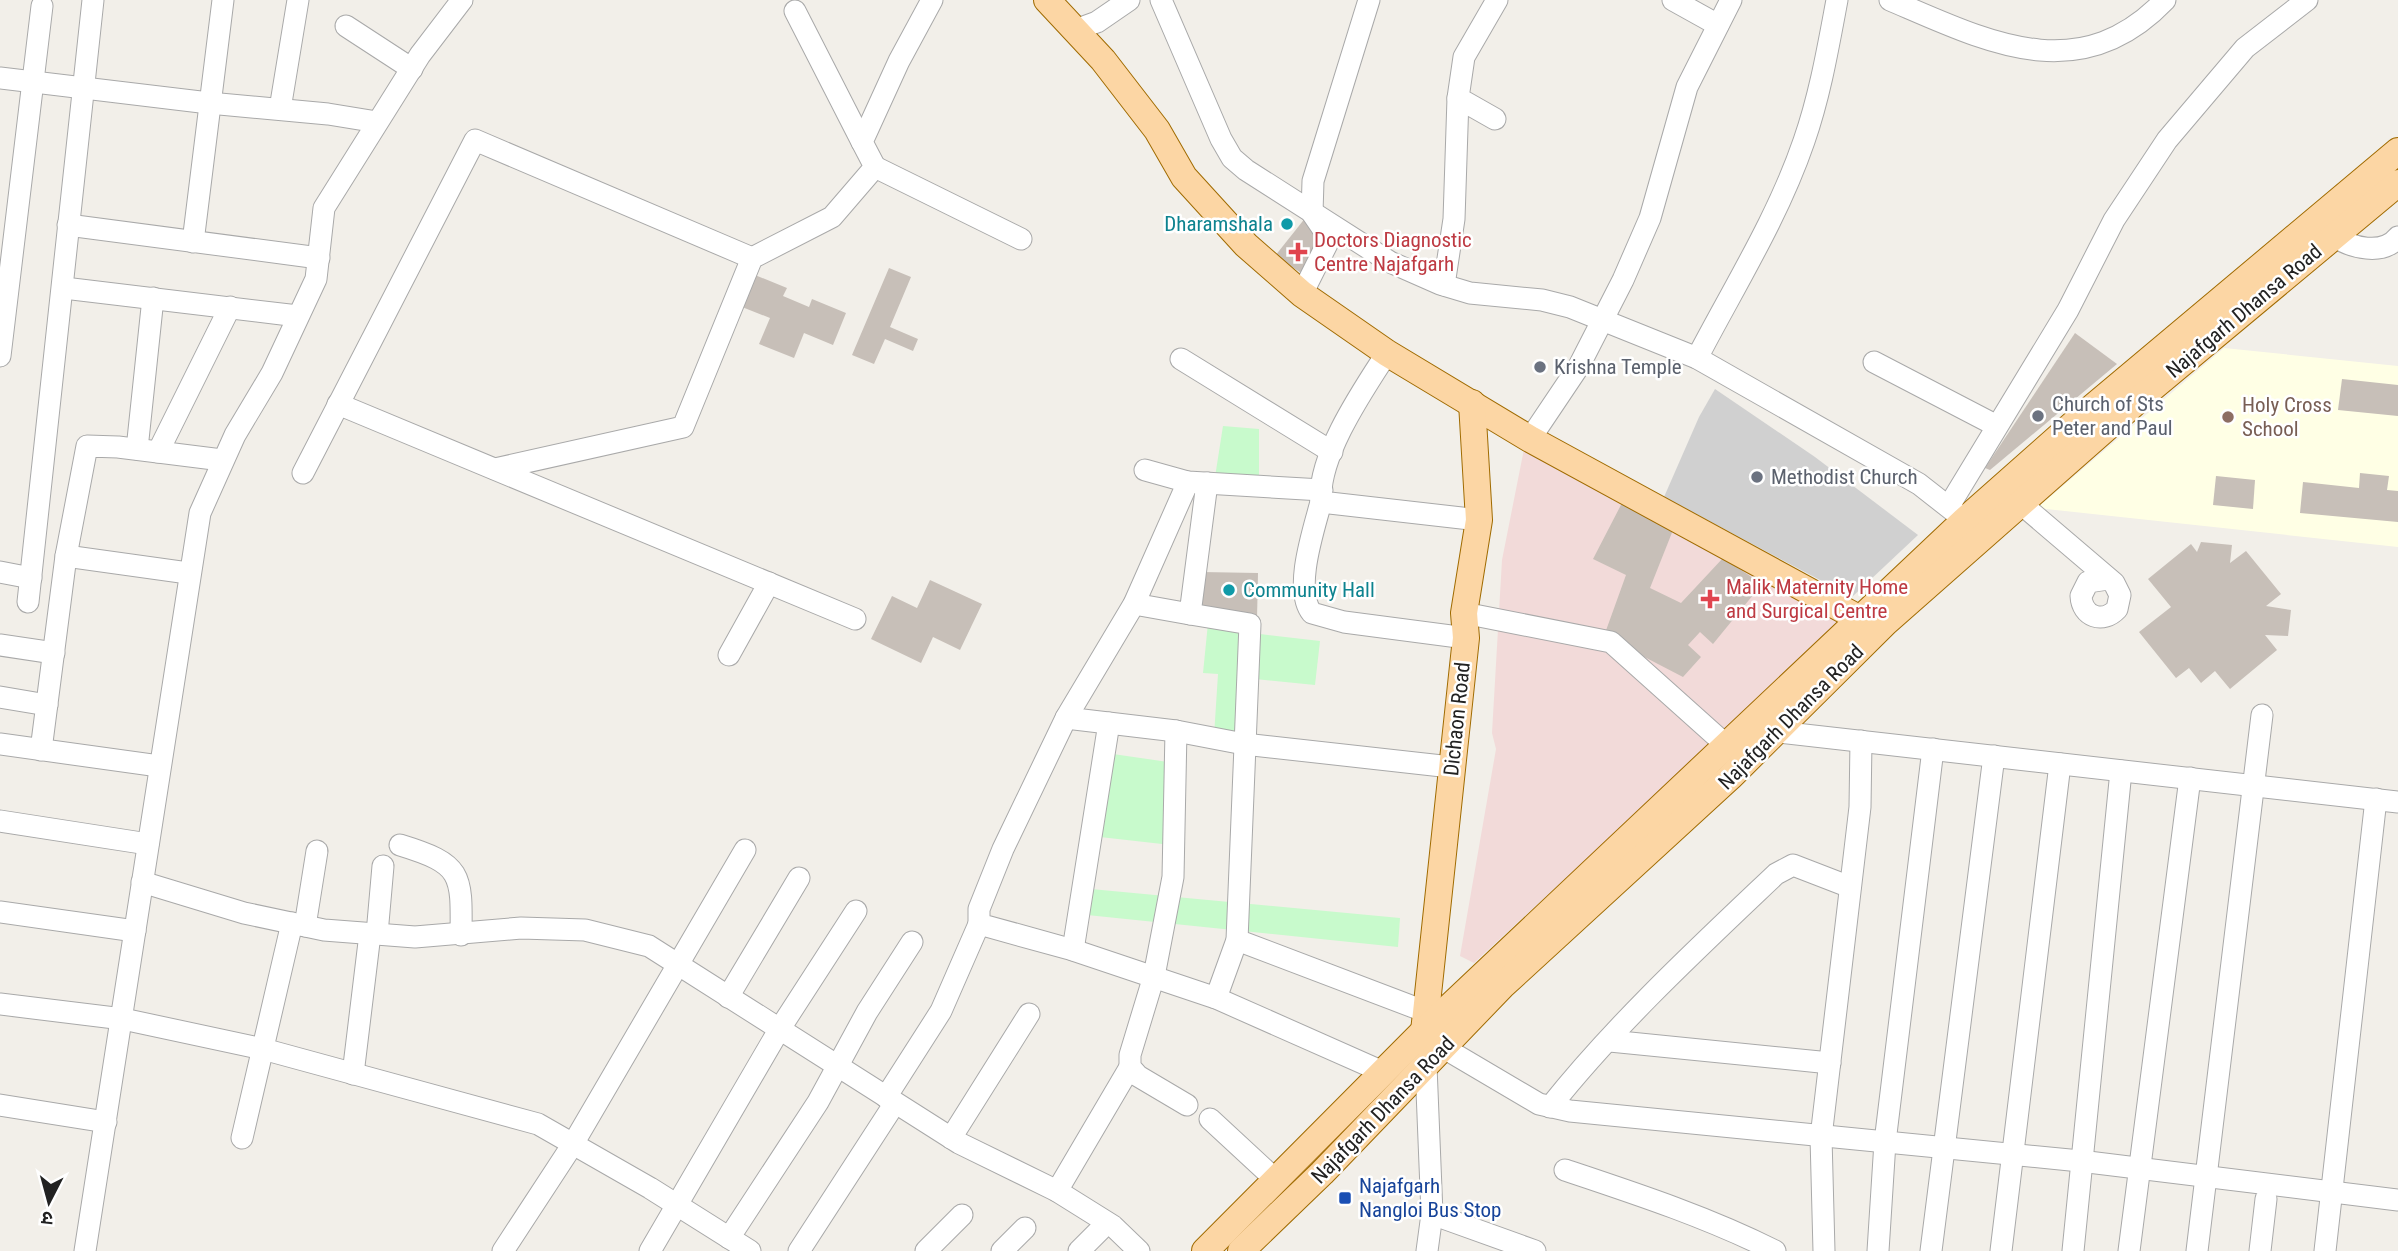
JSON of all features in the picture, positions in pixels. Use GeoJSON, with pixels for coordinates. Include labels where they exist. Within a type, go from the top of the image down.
{"type":"FeatureCollection","features":[{"type":"Feature","properties":{"kind":"main road"},"geometry":{"type":"LineString","coordinates":[[1047,0],[1103,60],[1157,130],[1184,177],[1246,245],[1302,294],[1387,353],[1530,439],[1869,624]]}},
{"type":"Feature","properties":{"kind":"main road"},"geometry":{"type":"LineString","coordinates":[[1205,1251],[1278,1181],[1297,1158],[1383,1072],[1429,1040],[1726,745],[1869,624],[1957,513],[2087,412],[2398,151]]}},
{"type":"Feature","properties":{"kind":"main road","name":"Najafgarh Dhansa Road"},"geometry":{"type":"LineString","coordinates":[[1241,1251],[1429,1040],[1502,986],[1778,732],[1869,624],[2019,502],[2398,183]]}},
{"type":"Feature","properties":{"kind":"main road","name":"Dichaon Road"},"geometry":{"type":"LineString","coordinates":[[1429,1040],[1451,767],[1479,520],[1472,403]]}},
{"type":"Feature","properties":{"kind":"street"},"geometry":{"type":"LineString","coordinates":[[28,602],[93,0]]}},
{"type":"Feature","properties":{"kind":"street"},"geometry":{"type":"LineString","coordinates":[[193,242],[223,0]]}},
{"type":"Feature","properties":{"kind":"street"},"geometry":{"type":"LineString","coordinates":[[280,109],[298,0]]}},
{"type":"Feature","properties":{"kind":"street"},"geometry":{"type":"LineString","coordinates":[[85,1251],[188,572],[200,513],[222,460],[272,373],[316,279],[324,208],[412,69],[462,0]]}},
{"type":"Feature","properties":{"kind":"street"},"geometry":{"type":"LineString","coordinates":[[862,142],[899,61],[932,0]]}},
{"type":"Feature","properties":{"kind":"street"},"geometry":{"type":"LineString","coordinates":[[1075,30],[1097,22],[1129,0]]}},
{"type":"Feature","properties":{"kind":"street"},"geometry":{"type":"LineString","coordinates":[[1161,0],[1208,114],[1232,158],[1267,185],[1390,262],[1444,285],[1470,293],[1542,300],[1605,319],[1697,358],[1877,458],[1957,513],[1997,426],[2068,310],[2114,220],[2167,140],[2245,48],[2307,0]]}},
{"type":"Feature","properties":{"kind":"street"},"geometry":{"type":"LineString","coordinates":[[1302,294],[1327,244],[1325,232],[1312,213],[1313,181],[1368,0]]}},
{"type":"Feature","properties":{"kind":"street"},"geometry":{"type":"LineString","coordinates":[[1444,285],[1454,219],[1458,98],[1464,57],[1497,0]]}},
{"type":"Feature","properties":{"kind":"street"},"geometry":{"type":"LineString","coordinates":[[1673,0],[1718,25]]}},
{"type":"Feature","properties":{"kind":"street"},"geometry":{"type":"LineString","coordinates":[[1530,439],[1559,400],[1605,319],[1650,218],[1687,87],[1731,0]]}},
{"type":"Feature","properties":{"kind":"street"},"geometry":{"type":"LineString","coordinates":[[1697,358],[1768,223],[1803,145],[1822,81],[1837,0]]}},
{"type":"Feature","properties":{"kind":"street"},"geometry":{"type":"LineString","coordinates":[[1890,0],[1976,37],[2019,48],[2063,52],[2097,47],[2152,14],[2165,0]]}},
{"type":"Feature","properties":{"kind":"street"},"geometry":{"type":"LineString","coordinates":[[0,356],[42,6]]}},
{"type":"Feature","properties":{"kind":"street"},"geometry":{"type":"LineString","coordinates":[[795,11],[875,167],[1021,239]]}},
{"type":"Feature","properties":{"kind":"street"},"geometry":{"type":"LineString","coordinates":[[346,26],[412,69]]}},
{"type":"Feature","properties":{"kind":"street"},"geometry":{"type":"LineString","coordinates":[[0,78],[377,122]]}},
{"type":"Feature","properties":{"kind":"street"},"geometry":{"type":"LineString","coordinates":[[1458,98],[1495,119]]}},
{"type":"Feature","properties":{"kind":"street"},"geometry":{"type":"LineString","coordinates":[[303,472],[475,140],[752,258]]}},
{"type":"Feature","properties":{"kind":"street"},"geometry":{"type":"LineString","coordinates":[[495,469],[683,427],[752,258],[832,217],[875,167]]}},
{"type":"Feature","properties":{"kind":"street"},"geometry":{"type":"LineString","coordinates":[[68,225],[319,258]]}},
{"type":"Feature","properties":{"kind":"street"},"geometry":{"type":"LineString","coordinates":[[2334,236],[2345,244],[2362,248],[2378,247],[2398,237]]}},
{"type":"Feature","properties":{"kind":"street"},"geometry":{"type":"LineString","coordinates":[[64,288],[298,316]]}},
{"type":"Feature","properties":{"kind":"street"},"geometry":{"type":"LineString","coordinates":[[148,450],[153,298]]}},
{"type":"Feature","properties":{"kind":"street"},"geometry":{"type":"LineString","coordinates":[[148,450],[230,307]]}},
{"type":"Feature","properties":{"kind":"street"},"geometry":{"type":"LineString","coordinates":[[1387,353],[1338,435],[1332,452],[1307,564],[1304,597],[1312,613],[1344,622],[1465,625],[1611,642],[1726,745]]}},
{"type":"Feature","properties":{"kind":"street"},"geometry":{"type":"LineString","coordinates":[[1181,359],[1332,452]]}},
{"type":"Feature","properties":{"kind":"street"},"geometry":{"type":"LineString","coordinates":[[1874,362],[1997,426]]}},
{"type":"Feature","properties":{"kind":"street"},"geometry":{"type":"LineString","coordinates":[[338,404],[855,618]]}},
{"type":"Feature","properties":{"kind":"street"},"geometry":{"type":"LineString","coordinates":[[41,750],[66,556],[87,446],[148,450],[222,460]]}},
{"type":"Feature","properties":{"kind":"street"},"geometry":{"type":"LineString","coordinates":[[1145,470],[1198,482],[1322,496],[1479,520]]}},
{"type":"Feature","properties":{"kind":"street"},"geometry":{"type":"LineString","coordinates":[[799,1251],[891,1100],[941,1011],[979,924],[979,909],[1003,849],[1066,718],[1134,604],[1198,482]]}},
{"type":"Feature","properties":{"kind":"street"},"geometry":{"type":"LineString","coordinates":[[1190,614],[1198,482]]}},
{"type":"Feature","properties":{"kind":"street"},"geometry":{"type":"LineString","coordinates":[[2019,502],[2108,579]]}},
{"type":"Feature","properties":{"kind":"street"},"geometry":{"type":"LineString","coordinates":[[66,556],[188,572]]}},
{"type":"Feature","properties":{"kind":"street"},"geometry":{"type":"LineString","coordinates":[[0,572],[31,578]]}},
{"type":"Feature","properties":{"kind":"street"},"geometry":{"type":"LineString","coordinates":[[729,655],[769,583]]}},
{"type":"Feature","properties":{"kind":"street"},"geometry":{"type":"LineString","coordinates":[[1134,604],[1250,624],[1237,940],[1216,998]]}},
{"type":"Feature","properties":{"kind":"street"},"geometry":{"type":"LineString","coordinates":[[0,645],[54,653]]}},
{"type":"Feature","properties":{"kind":"street"},"geometry":{"type":"LineString","coordinates":[[0,697],[47,705]]}},
{"type":"Feature","properties":{"kind":"street"},"geometry":{"type":"LineString","coordinates":[[2197,1251],[2262,715]]}},
{"type":"Feature","properties":{"kind":"street"},"geometry":{"type":"LineString","coordinates":[[1066,718],[1175,731],[1244,744],[1451,767]]}},
{"type":"Feature","properties":{"kind":"street"},"geometry":{"type":"LineString","coordinates":[[1073,950],[1109,723]]}},
{"type":"Feature","properties":{"kind":"street"},"geometry":{"type":"LineString","coordinates":[[1057,1191],[1130,1067],[1130,1055],[1154,976],[1173,877],[1175,731]]}},
{"type":"Feature","properties":{"kind":"street"},"geometry":{"type":"LineString","coordinates":[[1778,732],[2398,802]]}},
{"type":"Feature","properties":{"kind":"street"},"geometry":{"type":"LineString","coordinates":[[1824,1251],[1821,1137],[1860,807],[1861,741]]}},
{"type":"Feature","properties":{"kind":"street"},"geometry":{"type":"LineString","coordinates":[[0,744],[159,766]]}},
{"type":"Feature","properties":{"kind":"street"},"geometry":{"type":"LineString","coordinates":[[1878,1251],[1885,1142],[1933,749]]}},
{"type":"Feature","properties":{"kind":"street"},"geometry":{"type":"LineString","coordinates":[[1931,1251],[1994,756]]}},
{"type":"Feature","properties":{"kind":"street"},"geometry":{"type":"LineString","coordinates":[[2001,1251],[2060,764]]}},
{"type":"Feature","properties":{"kind":"street"},"geometry":{"type":"LineString","coordinates":[[2073,1251],[2121,771]]}},
{"type":"Feature","properties":{"kind":"street"},"geometry":{"type":"LineString","coordinates":[[2129,1251],[2190,778]]}},
{"type":"Feature","properties":{"kind":"street"},"geometry":{"type":"LineString","coordinates":[[2325,1251],[2376,800]]}},
{"type":"Feature","properties":{"kind":"street"},"geometry":{"type":"LineString","coordinates":[[0,821],[148,844]]}},
{"type":"Feature","properties":{"kind":"street"},"geometry":{"type":"LineString","coordinates":[[400,845],[436,856],[451,867],[462,894],[461,935]]}},
{"type":"Feature","properties":{"kind":"street"},"geometry":{"type":"LineString","coordinates":[[503,1251],[573,1144],[745,850]]}},
{"type":"Feature","properties":{"kind":"street"},"geometry":{"type":"LineString","coordinates":[[242,1139],[263,1049],[317,851]]}},
{"type":"Feature","properties":{"kind":"street"},"geometry":{"type":"LineString","coordinates":[[1550,1107],[1582,1067],[1669,977],[1776,874],[1793,865],[1850,887]]}},
{"type":"Feature","properties":{"kind":"street"},"geometry":{"type":"LineString","coordinates":[[354,1074],[383,866]]}},
{"type":"Feature","properties":{"kind":"street"},"geometry":{"type":"LineString","coordinates":[[729,997],[799,877]]}},
{"type":"Feature","properties":{"kind":"street"},"geometry":{"type":"LineString","coordinates":[[142,882],[244,913],[298,924],[374,934],[415,937],[521,928],[585,930],[649,946],[951,1138],[1057,1191],[1107,1223],[1139,1251]]}},
{"type":"Feature","properties":{"kind":"street"},"geometry":{"type":"LineString","coordinates":[[650,1251],[779,1030],[856,911]]}},
{"type":"Feature","properties":{"kind":"street"},"geometry":{"type":"LineString","coordinates":[[0,912],[135,932]]}},
{"type":"Feature","properties":{"kind":"street"},"geometry":{"type":"LineString","coordinates":[[979,924],[1073,950],[1216,998],[1383,1072]]}},
{"type":"Feature","properties":{"kind":"street"},"geometry":{"type":"LineString","coordinates":[[1237,940],[1429,1040],[1550,1107],[1821,1137],[2080,1161],[2398,1200]]}},
{"type":"Feature","properties":{"kind":"street"},"geometry":{"type":"LineString","coordinates":[[729,1238],[818,1102],[867,1012],[912,942]]}},
{"type":"Feature","properties":{"kind":"street"},"geometry":{"type":"LineString","coordinates":[[0,1004],[122,1019],[263,1049],[538,1124],[678,1205],[750,1251]]}},
{"type":"Feature","properties":{"kind":"street"},"geometry":{"type":"LineString","coordinates":[[951,1138],[1029,1014]]}},
{"type":"Feature","properties":{"kind":"street","name":"Dichaon Road"},"geometry":{"type":"LineString","coordinates":[[1427,1251],[1432,1214],[1429,1040]]}},
{"type":"Feature","properties":{"kind":"street"},"geometry":{"type":"LineString","coordinates":[[1610,1041],[1830,1063]]}},
{"type":"Feature","properties":{"kind":"street"},"geometry":{"type":"LineString","coordinates":[[1130,1067],[1138,1076],[1187,1105]]}},
{"type":"Feature","properties":{"kind":"street"},"geometry":{"type":"LineString","coordinates":[[0,1105],[106,1122]]}},
{"type":"Feature","properties":{"kind":"street"},"geometry":{"type":"LineString","coordinates":[[1210,1119],[1278,1181]]}},
{"type":"Feature","properties":{"kind":"street"},"geometry":{"type":"LineString","coordinates":[[1565,1170],[1729,1228],[1775,1251]]}},
{"type":"Feature","properties":{"kind":"street"},"geometry":{"type":"LineString","coordinates":[[2260,1251],[2266,1199]]}},
{"type":"Feature","properties":{"kind":"street"},"geometry":{"type":"LineString","coordinates":[[926,1251],[962,1214]]}},
{"type":"Feature","properties":{"kind":"street"},"geometry":{"type":"LineString","coordinates":[[1432,1214],[1535,1251]]}},
{"type":"Feature","properties":{"kind":"street"},"geometry":{"type":"LineString","coordinates":[[1079,1251],[1107,1223]]}},
{"type":"Feature","properties":{"kind":"street"},"geometry":{"type":"LineString","coordinates":[[1002,1251],[1025,1228]]}},
{"type":"Feature","properties":{"kind":"shaded area"},"geometry":{"type":"Polygon","coordinates":[[[2224,348],[2398,366],[2398,547],[2037,508],[2224,348]]]}},
{"type":"Feature","properties":{"kind":"shaded area","name":"Methodist Church"},"geometry":{"type":"Polygon","coordinates":[[[1715,389],[1815,457],[1918,535],[1852,597],[1664,497],[1699,417],[1715,389]]]}},
{"type":"Feature","properties":{"kind":"shaded area"},"geometry":{"type":"Polygon","coordinates":[[[1525,444],[1841,623],[1474,963],[1460,956],[1496,749],[1492,733],[1502,560],[1525,444]]]}},
{"type":"Feature","properties":{"kind":"green space"},"geometry":{"type":"Polygon","coordinates":[[[1223,426],[1259,429],[1259,479],[1215,477],[1223,426]]]}},
{"type":"Feature","properties":{"kind":"green space"},"geometry":{"type":"Polygon","coordinates":[[[1208,623],[1242,630],[1239,737],[1214,736],[1218,674],[1203,673],[1208,623]]]}},
{"type":"Feature","properties":{"kind":"green space"},"geometry":{"type":"Polygon","coordinates":[[[1260,634],[1320,641],[1315,685],[1255,679],[1260,634]]]}},
{"type":"Feature","properties":{"kind":"green space"},"geometry":{"type":"Polygon","coordinates":[[[1113,754],[1175,763],[1171,845],[1100,837],[1113,754]]]}},
{"type":"Feature","properties":{"kind":"green space"},"geometry":{"type":"Polygon","coordinates":[[[1091,889],[1400,918],[1398,947],[1087,915],[1091,889]]]}},
{"type":"Feature","properties":{"kind":"building"},"geometry":{"type":"Polygon","coordinates":[[[1306,217],[1326,238],[1306,276],[1275,256],[1306,217]]]}},
{"type":"Feature","properties":{"kind":"building"},"geometry":{"type":"Polygon","coordinates":[[[889,268],[911,277],[890,327],[918,339],[913,351],[885,339],[874,364],[852,355],[889,268]]]}},
{"type":"Feature","properties":{"kind":"building"},"geometry":{"type":"Polygon","coordinates":[[[755,275],[787,288],[783,296],[809,307],[812,299],[846,313],[833,345],[804,333],[794,358],[759,344],[770,318],[742,307],[755,275]]]}},
{"type":"Feature","properties":{"kind":"building","name":"Church of Sts Peter and Paul"},"geometry":{"type":"Polygon","coordinates":[[[2075,333],[2117,364],[1990,470],[1985,468],[2075,333]]]}},
{"type":"Feature","properties":{"kind":"building"},"geometry":{"type":"Polygon","coordinates":[[[2342,379],[2398,385],[2398,416],[2338,410],[2342,379]]]}},
{"type":"Feature","properties":{"kind":"building"},"geometry":{"type":"Polygon","coordinates":[[[2360,473],[2389,476],[2387,490],[2398,491],[2398,522],[2300,513],[2303,482],[2359,488],[2360,473]]]}},
{"type":"Feature","properties":{"kind":"building"},"geometry":{"type":"Polygon","coordinates":[[[2216,476],[2255,480],[2253,509],[2213,505],[2216,476]]]}},
{"type":"Feature","properties":{"kind":"building"},"geometry":{"type":"Polygon","coordinates":[[[1623,501],[1675,525],[1650,588],[1681,603],[1723,558],[1762,584],[1713,644],[1700,632],[1688,645],[1701,657],[1683,677],[1604,636],[1626,575],[1593,559],[1623,501]]]}},
{"type":"Feature","properties":{"kind":"building"},"geometry":{"type":"Polygon","coordinates":[[[2201,542],[2232,545],[2230,563],[2246,551],[2281,594],[2266,606],[2291,610],[2288,636],[2265,635],[2277,650],[2230,689],[2215,671],[2201,683],[2189,668],[2176,678],[2139,632],[2171,607],[2148,579],[2191,544],[2197,552],[2201,542]]]}},
{"type":"Feature","properties":{"kind":"building","name":"Community Hall"},"geometry":{"type":"Polygon","coordinates":[[[1202,572],[1258,573],[1257,619],[1197,608],[1202,572]]]}},
{"type":"Feature","properties":{"kind":"building"},"geometry":{"type":"Polygon","coordinates":[[[930,580],[982,604],[960,650],[933,637],[921,663],[871,639],[892,596],[917,608],[930,580]]]}},
{"type":"Feature","properties":{"kind":"place","name":"Dharamshala"},"geometry":{"type":"Point","coordinates":[1287,224]}},
{"type":"Feature","properties":{"kind":"place","name":"Doctors Diagnostic Centre Najafgarh"},"geometry":{"type":"Point","coordinates":[1298,252]}},
{"type":"Feature","properties":{"kind":"place","name":"Krishna Temple"},"geometry":{"type":"Point","coordinates":[1540,367]}},
{"type":"Feature","properties":{"kind":"place","name":"Church of Sts Peter and Paul"},"geometry":{"type":"Point","coordinates":[2038,416]}},
{"type":"Feature","properties":{"kind":"place","name":"Holy Cross School"},"geometry":{"type":"Point","coordinates":[2228,417]}},
{"type":"Feature","properties":{"kind":"place","name":"Methodist Church"},"geometry":{"type":"Point","coordinates":[1757,477]}},
{"type":"Feature","properties":{"kind":"place","name":"Community Hall"},"geometry":{"type":"Point","coordinates":[1229,590]}},
{"type":"Feature","properties":{"kind":"place","name":"Malik Maternity Home and Surgical Centre"},"geometry":{"type":"Point","coordinates":[1710,599]}},
{"type":"Feature","properties":{"kind":"place","name":"Najafgarh Nangloi Bus Stop"},"geometry":{"type":"Point","coordinates":[1345,1198]}}]}
